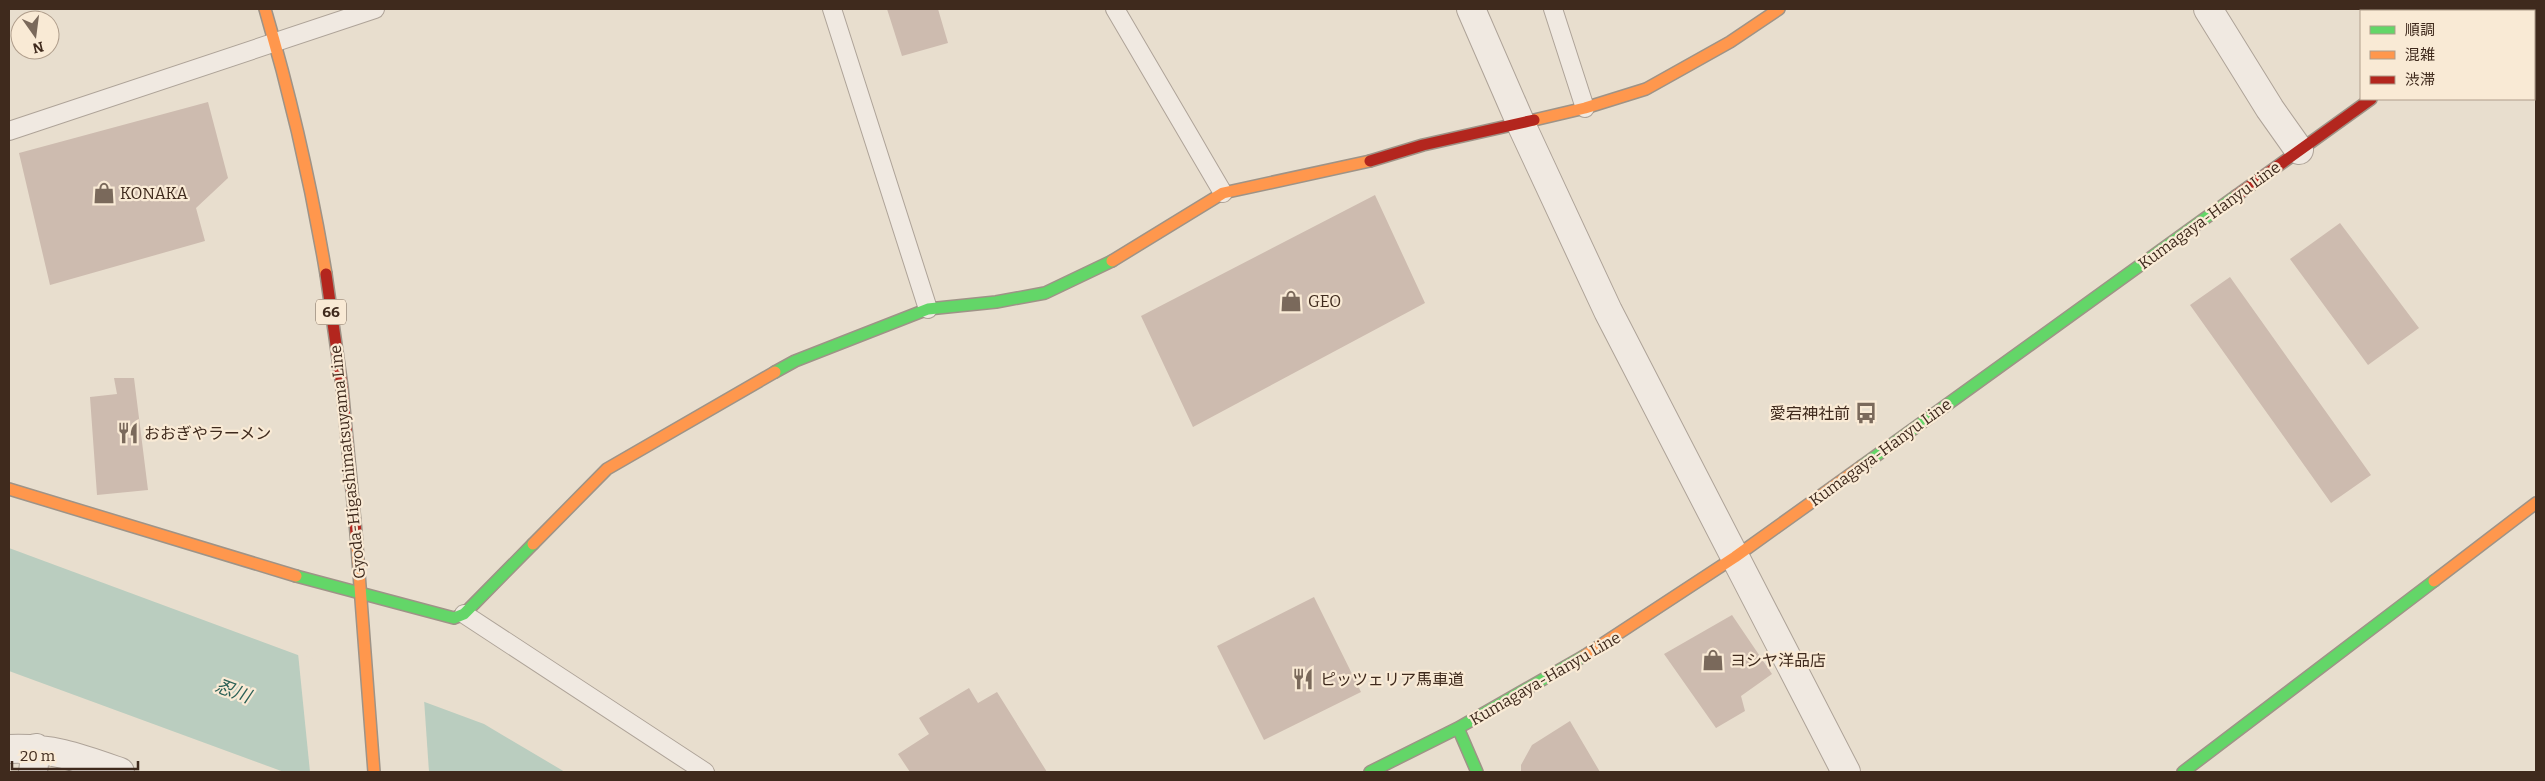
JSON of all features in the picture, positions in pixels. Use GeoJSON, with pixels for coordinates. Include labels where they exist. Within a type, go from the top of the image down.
{"type":"FeatureCollection","features":[{"type":"Feature","properties":{"kind":"street","name":"Gyoda-Higashimatsuyama Line"},"geometry":{"type":"LineString","coordinates":[[265,9],[276,42],[300,136],[323,250],[342,394],[374,772]]}},
{"type":"Feature","properties":{"kind":"street"},"geometry":{"type":"LineString","coordinates":[[1471,9],[1521,124],[1608,311],[1846,772]]}},
{"type":"Feature","properties":{"kind":"street"},"geometry":{"type":"LineString","coordinates":[[9,489],[360,595],[454,618],[464,614],[608,469],[689,420],[795,361],[928,309],[996,302],[1045,294],[1099,269],[1223,193],[1361,164],[1423,145],[1585,108],[1646,89],[1730,42],[1779,9]]}},
{"type":"Feature","properties":{"kind":"street"},"geometry":{"type":"LineString","coordinates":[[2208,9],[2270,109],[2299,150]]}},
{"type":"Feature","properties":{"kind":"street","name":"Kumagaya-Hanyu Line"},"geometry":{"type":"LineString","coordinates":[[1370,772],[1458,728],[1598,648],[1735,557],[2370,100]]}},
{"type":"Feature","properties":{"kind":"street"},"geometry":{"type":"LineString","coordinates":[[2183,772],[2536,503]]}},
{"type":"Feature","properties":{"kind":"street"},"geometry":{"type":"LineString","coordinates":[[1458,728],[1477,772]]}},
{"type":"Feature","properties":{"kind":"street"},"geometry":{"type":"LineString","coordinates":[[9,749],[34,760],[75,756],[120,772]]}},
{"type":"Feature","properties":{"kind":"lane"},"geometry":{"type":"LineString","coordinates":[[9,131],[374,9]]}},
{"type":"Feature","properties":{"kind":"lane"},"geometry":{"type":"LineString","coordinates":[[832,9],[928,309]]}},
{"type":"Feature","properties":{"kind":"lane"},"geometry":{"type":"LineString","coordinates":[[1115,9],[1223,193]]}},
{"type":"Feature","properties":{"kind":"lane"},"geometry":{"type":"LineString","coordinates":[[1553,9],[1585,108]]}},
{"type":"Feature","properties":{"kind":"lane"},"geometry":{"type":"LineString","coordinates":[[464,614],[705,772]]}},
{"type":"Feature","properties":{"kind":"water","name":"忍川"},"geometry":{"type":"Polygon","coordinates":[[[9,548],[484,724],[565,772],[284,772],[9,671],[9,548]]]}},
{"type":"Feature","properties":{"kind":"pier"},"geometry":{"type":"Polygon","coordinates":[[[298,653],[424,699],[429,772],[310,772],[298,653]]]}},
{"type":"Feature","properties":{"kind":"building"},"geometry":{"type":"Polygon","coordinates":[[[887,9],[938,9],[948,43],[902,56],[887,9]]]}},
{"type":"Feature","properties":{"kind":"building"},"geometry":{"type":"Polygon","coordinates":[[[208,102],[228,178],[196,208],[205,241],[50,285],[19,153],[208,102]]]}},
{"type":"Feature","properties":{"kind":"building"},"geometry":{"type":"Polygon","coordinates":[[[1375,195],[1425,303],[1193,427],[1141,316],[1375,195]]]}},
{"type":"Feature","properties":{"kind":"building"},"geometry":{"type":"Polygon","coordinates":[[[2340,223],[2419,328],[2368,365],[2290,259],[2340,223]]]}},
{"type":"Feature","properties":{"kind":"building"},"geometry":{"type":"Polygon","coordinates":[[[2230,277],[2371,475],[2331,503],[2190,305],[2230,277]]]}},
{"type":"Feature","properties":{"kind":"building"},"geometry":{"type":"Polygon","coordinates":[[[114,378],[134,378],[148,490],[97,495],[90,397],[117,394],[114,378]]]}},
{"type":"Feature","properties":{"kind":"building"},"geometry":{"type":"Polygon","coordinates":[[[1314,597],[1361,692],[1264,740],[1217,646],[1314,597]]]}},
{"type":"Feature","properties":{"kind":"building"},"geometry":{"type":"Polygon","coordinates":[[[1732,615],[1772,674],[1741,696],[1745,711],[1716,728],[1664,654],[1732,615]]]}},
{"type":"Feature","properties":{"kind":"building"},"geometry":{"type":"Polygon","coordinates":[[[969,688],[978,703],[997,692],[1047,772],[910,772],[898,754],[929,734],[919,718],[969,688]]]}},
{"type":"Feature","properties":{"kind":"building"},"geometry":{"type":"Polygon","coordinates":[[[1570,721],[1600,772],[1521,772],[1521,765],[1532,745],[1570,721]]]}},
{"type":"Feature","properties":{"kind":"traffic: fast"},"geometry":{"type":"LineString","coordinates":[[1862,466],[2236,196]]}},
{"type":"Feature","properties":{"kind":"traffic: fast"},"geometry":{"type":"LineString","coordinates":[[775,372],[795,361],[928,309],[996,302],[1045,293],[1112,261]]}},
{"type":"Feature","properties":{"kind":"traffic: fast"},"geometry":{"type":"LineString","coordinates":[[296,576],[454,618],[464,614],[533,544]]}},
{"type":"Feature","properties":{"kind":"traffic: fast"},"geometry":{"type":"LineString","coordinates":[[2183,772],[2434,581]]}},
{"type":"Feature","properties":{"kind":"traffic: fast"},"geometry":{"type":"LineString","coordinates":[[1370,772],[1458,728],[1584,656]]}},
{"type":"Feature","properties":{"kind":"traffic: fast"},"geometry":{"type":"LineString","coordinates":[[1458,728],[1477,772]]}},
{"type":"Feature","properties":{"kind":"traffic: slow"},"geometry":{"type":"LineString","coordinates":[[265,9],[300,141],[326,274]]}},
{"type":"Feature","properties":{"kind":"traffic: slow"},"geometry":{"type":"LineString","coordinates":[[1534,120],[1585,108],[1646,89],[1730,42],[1779,9]]}},
{"type":"Feature","properties":{"kind":"traffic: slow"},"geometry":{"type":"LineString","coordinates":[[1112,261],[1223,193],[1370,161]]}},
{"type":"Feature","properties":{"kind":"traffic: slow"},"geometry":{"type":"LineString","coordinates":[[533,544],[607,469],[775,372]]}},
{"type":"Feature","properties":{"kind":"traffic: slow"},"geometry":{"type":"LineString","coordinates":[[1584,656],[1735,557],[1862,466]]}},
{"type":"Feature","properties":{"kind":"traffic: slow"},"geometry":{"type":"LineString","coordinates":[[9,489],[296,576]]}},
{"type":"Feature","properties":{"kind":"traffic: slow"},"geometry":{"type":"LineString","coordinates":[[2434,581],[2536,503]]}},
{"type":"Feature","properties":{"kind":"traffic: slow"},"geometry":{"type":"LineString","coordinates":[[356,533],[374,772]]}},
{"type":"Feature","properties":{"kind":"traffic: jam"},"geometry":{"type":"LineString","coordinates":[[2236,196],[2370,100]]}},
{"type":"Feature","properties":{"kind":"traffic: jam"},"geometry":{"type":"LineString","coordinates":[[1370,161],[1423,145],[1534,120]]}},
{"type":"Feature","properties":{"kind":"traffic: jam"},"geometry":{"type":"LineString","coordinates":[[326,274],[342,387],[356,533]]}},
{"type":"Feature","properties":{"kind":"place","name":"KONAKA"},"geometry":{"type":"Point","coordinates":[104,193]}},
{"type":"Feature","properties":{"kind":"place","name":"GEO"},"geometry":{"type":"Point","coordinates":[1291,301]}},
{"type":"Feature","properties":{"kind":"place","name":"愛宕神社前"},"geometry":{"type":"Point","coordinates":[1866,413]}},
{"type":"Feature","properties":{"kind":"place","name":"おおぎやラーメン"},"geometry":{"type":"Point","coordinates":[128,433]}},
{"type":"Feature","properties":{"kind":"place","name":"ヨシヤ洋品店"},"geometry":{"type":"Point","coordinates":[1713,660]}},
{"type":"Feature","properties":{"kind":"place","name":"ピッツェリア馬車道"},"geometry":{"type":"Point","coordinates":[1303,679]}}]}
